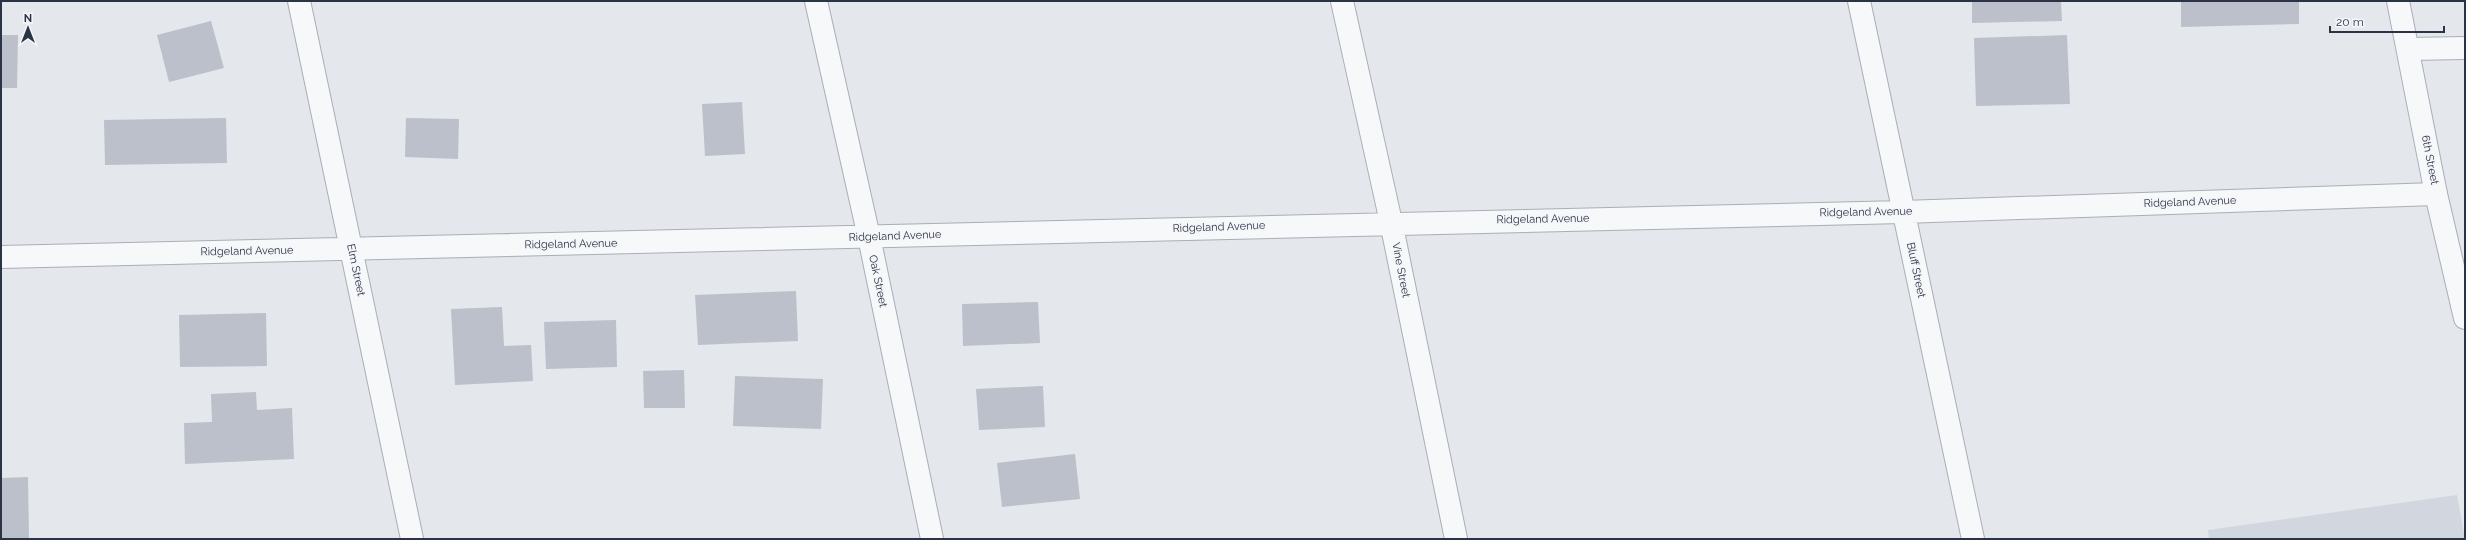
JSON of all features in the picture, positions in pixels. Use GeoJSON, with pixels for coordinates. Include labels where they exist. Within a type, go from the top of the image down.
{"type":"FeatureCollection","features":[{"type":"Feature","properties":{"kind":"street","name":"Elm Street"},"geometry":{"type":"LineString","coordinates":[[299,1],[412,539]]}},
{"type":"Feature","properties":{"kind":"street","name":"Oak Street"},"geometry":{"type":"LineString","coordinates":[[816,1],[869,237],[932,539]]}},
{"type":"Feature","properties":{"kind":"street","name":"Vine Street"},"geometry":{"type":"LineString","coordinates":[[1342,1],[1391,222],[1456,539]]}},
{"type":"Feature","properties":{"kind":"street","name":"Bluff Street"},"geometry":{"type":"LineString","coordinates":[[1859,1],[1973,539]]}},
{"type":"Feature","properties":{"kind":"street","name":"6th Street"},"geometry":{"type":"LineString","coordinates":[[2398,1],[2409,49],[2436,194],[2465,318]]}},
{"type":"Feature","properties":{"kind":"street"},"geometry":{"type":"LineString","coordinates":[[2409,49],[2465,48]]}},
{"type":"Feature","properties":{"kind":"street","name":"Ridgeland Avenue"},"geometry":{"type":"LineString","coordinates":[[1,257],[869,237],[1391,222],[1903,212],[2436,194]]}},
{"type":"Feature","properties":{"kind":"shaded area"},"geometry":{"type":"Polygon","coordinates":[[[2457,495],[2465,539],[2209,539],[2208,530],[2457,495]]]}},
{"type":"Feature","properties":{"kind":"building"},"geometry":{"type":"Polygon","coordinates":[[[1972,1],[2061,1],[2062,21],[1972,23],[1972,1]]]}},
{"type":"Feature","properties":{"kind":"building"},"geometry":{"type":"Polygon","coordinates":[[[2299,1],[2299,24],[2181,27],[2181,2],[2299,1]]]}},
{"type":"Feature","properties":{"kind":"building"},"geometry":{"type":"Polygon","coordinates":[[[211,21],[224,68],[169,82],[157,35],[211,21]]]}},
{"type":"Feature","properties":{"kind":"building"},"geometry":{"type":"Polygon","coordinates":[[[1,35],[18,35],[17,88],[1,88],[1,35]]]}},
{"type":"Feature","properties":{"kind":"building"},"geometry":{"type":"Polygon","coordinates":[[[2067,35],[2070,104],[1976,106],[1974,38],[2067,35]]]}},
{"type":"Feature","properties":{"kind":"building"},"geometry":{"type":"Polygon","coordinates":[[[742,102],[745,154],[705,156],[702,104],[742,102]]]}},
{"type":"Feature","properties":{"kind":"building"},"geometry":{"type":"Polygon","coordinates":[[[226,118],[227,163],[105,165],[104,120],[226,118]]]}},
{"type":"Feature","properties":{"kind":"building"},"geometry":{"type":"Polygon","coordinates":[[[406,118],[459,119],[458,159],[405,157],[406,118]]]}},
{"type":"Feature","properties":{"kind":"building"},"geometry":{"type":"Polygon","coordinates":[[[796,291],[798,341],[698,345],[695,295],[796,291]]]}},
{"type":"Feature","properties":{"kind":"building"},"geometry":{"type":"Polygon","coordinates":[[[1038,302],[1040,343],[963,346],[962,304],[1038,302]]]}},
{"type":"Feature","properties":{"kind":"building"},"geometry":{"type":"Polygon","coordinates":[[[502,307],[504,346],[531,345],[533,381],[455,385],[451,309],[502,307]]]}},
{"type":"Feature","properties":{"kind":"building"},"geometry":{"type":"Polygon","coordinates":[[[266,313],[267,366],[180,367],[179,315],[266,313]]]}},
{"type":"Feature","properties":{"kind":"building"},"geometry":{"type":"Polygon","coordinates":[[[616,320],[617,367],[546,369],[544,322],[616,320]]]}},
{"type":"Feature","properties":{"kind":"building"},"geometry":{"type":"Polygon","coordinates":[[[684,370],[685,408],[644,408],[643,371],[684,370]]]}},
{"type":"Feature","properties":{"kind":"building"},"geometry":{"type":"Polygon","coordinates":[[[735,376],[823,379],[821,429],[733,426],[735,376]]]}},
{"type":"Feature","properties":{"kind":"building"},"geometry":{"type":"Polygon","coordinates":[[[1043,386],[1045,427],[979,430],[976,389],[1043,386]]]}},
{"type":"Feature","properties":{"kind":"building"},"geometry":{"type":"Polygon","coordinates":[[[256,392],[257,410],[292,408],[294,459],[185,464],[184,423],[212,422],[211,394],[256,392]]]}},
{"type":"Feature","properties":{"kind":"building"},"geometry":{"type":"Polygon","coordinates":[[[1075,454],[1080,499],[1002,507],[997,463],[1075,454]]]}},
{"type":"Feature","properties":{"kind":"building"},"geometry":{"type":"Polygon","coordinates":[[[28,477],[29,539],[1,539],[1,478],[28,477]]]}}]}
